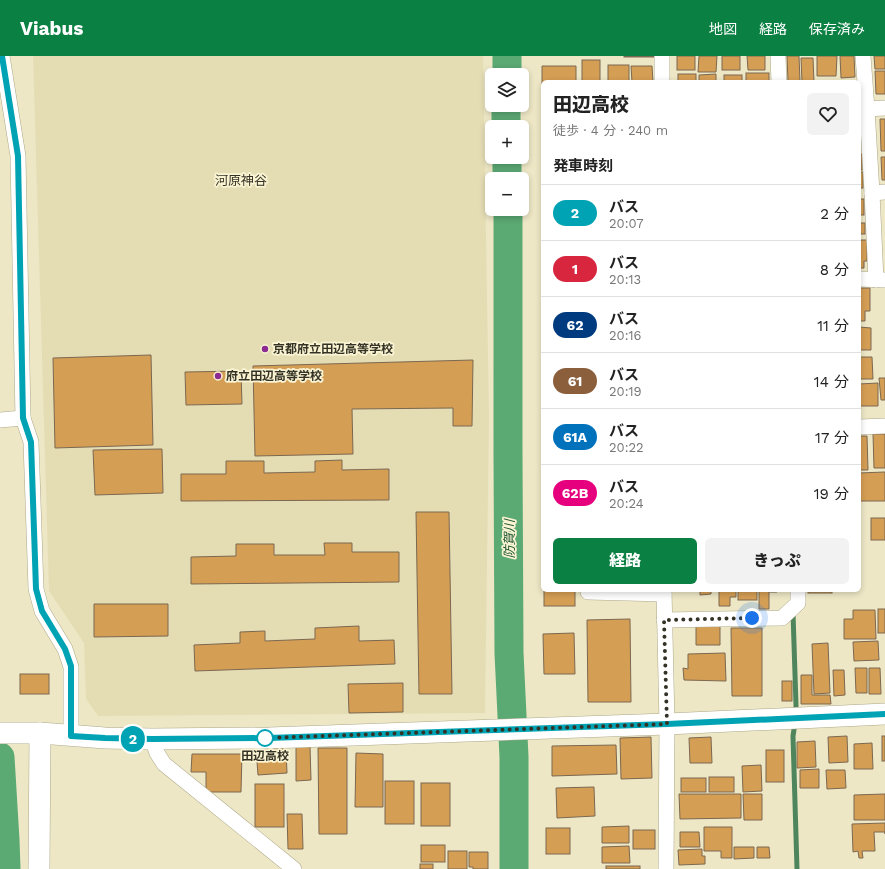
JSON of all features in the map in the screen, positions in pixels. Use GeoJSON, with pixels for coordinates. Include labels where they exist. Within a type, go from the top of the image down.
{"type":"FeatureCollection","features":[{"type":"Feature","properties":{"kind":"street"},"geometry":{"type":"LineString","coordinates":[[2,56],[18,156],[23,418],[31,442],[36,589],[42,611],[65,649],[71,666],[71,736]]}},
{"type":"Feature","properties":{"kind":"street"},"geometry":{"type":"LineString","coordinates":[[662,56],[662,80]]}},
{"type":"Feature","properties":{"kind":"street"},"geometry":{"type":"LineString","coordinates":[[778,56],[779,80]]}},
{"type":"Feature","properties":{"kind":"street"},"geometry":{"type":"LineString","coordinates":[[861,279],[880,280],[878,192],[867,109],[863,56]]}},
{"type":"Feature","properties":{"kind":"street"},"geometry":{"type":"LineString","coordinates":[[867,109],[885,108]]}},
{"type":"Feature","properties":{"kind":"street"},"geometry":{"type":"LineString","coordinates":[[0,420],[23,418]]}},
{"type":"Feature","properties":{"kind":"street"},"geometry":{"type":"LineString","coordinates":[[861,427],[885,426]]}},
{"type":"Feature","properties":{"kind":"street"},"geometry":{"type":"LineString","coordinates":[[588,592],[664,592],[667,724],[666,869]]}},
{"type":"Feature","properties":{"kind":"street"},"geometry":{"type":"LineString","coordinates":[[664,620],[782,618],[798,603],[798,592]]}},
{"type":"Feature","properties":{"kind":"street"},"geometry":{"type":"LineString","coordinates":[[0,733],[152,739],[269,738],[667,724],[885,714]]}},
{"type":"Feature","properties":{"kind":"street"},"geometry":{"type":"LineString","coordinates":[[30,733],[39,869]]}},
{"type":"Feature","properties":{"kind":"street"},"geometry":{"type":"LineString","coordinates":[[152,739],[157,753],[164,764],[294,869]]}},
{"type":"Feature","properties":{"kind":"shaded area","name":"京都府立田辺高等学校"},"geometry":{"type":"Polygon","coordinates":[[[33,56],[483,56],[489,418],[485,713],[98,716],[86,699],[84,643],[49,591],[33,56]]]}},
{"type":"Feature","properties":{"kind":"building"},"geometry":{"type":"Polygon","coordinates":[[[654,56],[654,57],[624,57],[654,56]]]}},
{"type":"Feature","properties":{"kind":"building"},"geometry":{"type":"Polygon","coordinates":[[[677,56],[695,56],[695,70],[677,70],[677,56]]]}},
{"type":"Feature","properties":{"kind":"building"},"geometry":{"type":"Polygon","coordinates":[[[699,56],[717,56],[716,72],[698,72],[699,56]]]}},
{"type":"Feature","properties":{"kind":"building"},"geometry":{"type":"Polygon","coordinates":[[[722,56],[740,56],[740,70],[722,70],[722,56]]]}},
{"type":"Feature","properties":{"kind":"building"},"geometry":{"type":"Polygon","coordinates":[[[747,56],[765,56],[765,70],[748,70],[747,56]]]}},
{"type":"Feature","properties":{"kind":"building"},"geometry":{"type":"Polygon","coordinates":[[[787,56],[799,56],[800,80],[788,80],[787,56]]]}},
{"type":"Feature","properties":{"kind":"building"},"geometry":{"type":"Polygon","coordinates":[[[817,56],[837,56],[836,76],[817,76],[817,56]]]}},
{"type":"Feature","properties":{"kind":"building"},"geometry":{"type":"Polygon","coordinates":[[[840,56],[854,56],[855,77],[841,78],[840,56]]]}},
{"type":"Feature","properties":{"kind":"building"},"geometry":{"type":"Polygon","coordinates":[[[874,56],[885,56],[885,69],[875,69],[874,56]]]}},
{"type":"Feature","properties":{"kind":"building"},"geometry":{"type":"Polygon","coordinates":[[[801,58],[813,58],[814,80],[802,80],[801,58]]]}},
{"type":"Feature","properties":{"kind":"building"},"geometry":{"type":"Polygon","coordinates":[[[582,60],[600,60],[600,80],[582,80],[582,60]]]}},
{"type":"Feature","properties":{"kind":"building"},"geometry":{"type":"Polygon","coordinates":[[[608,65],[629,65],[629,80],[608,80],[608,65]]]}},
{"type":"Feature","properties":{"kind":"building"},"geometry":{"type":"Polygon","coordinates":[[[542,66],[576,66],[576,80],[542,80],[542,66]]]}},
{"type":"Feature","properties":{"kind":"building"},"geometry":{"type":"Polygon","coordinates":[[[631,66],[652,66],[653,80],[632,80],[631,66]]]}},
{"type":"Feature","properties":{"kind":"building"},"geometry":{"type":"Polygon","coordinates":[[[875,71],[885,71],[885,94],[876,94],[875,71]]]}},
{"type":"Feature","properties":{"kind":"building"},"geometry":{"type":"Polygon","coordinates":[[[746,73],[769,73],[769,80],[746,80],[746,73]]]}},
{"type":"Feature","properties":{"kind":"building"},"geometry":{"type":"Polygon","coordinates":[[[678,74],[696,74],[696,80],[678,80],[678,74]]]}},
{"type":"Feature","properties":{"kind":"building"},"geometry":{"type":"Polygon","coordinates":[[[716,74],[716,80],[699,80],[699,75],[716,74]]]}},
{"type":"Feature","properties":{"kind":"building"},"geometry":{"type":"Polygon","coordinates":[[[724,75],[742,75],[742,80],[724,80],[724,75]]]}},
{"type":"Feature","properties":{"kind":"building"},"geometry":{"type":"Polygon","coordinates":[[[880,119],[885,119],[885,151],[881,151],[880,119]]]}},
{"type":"Feature","properties":{"kind":"building"},"geometry":{"type":"Polygon","coordinates":[[[861,154],[862,154],[861,170],[861,154]]]}},
{"type":"Feature","properties":{"kind":"building"},"geometry":{"type":"Polygon","coordinates":[[[881,157],[885,157],[885,180],[882,180],[881,157]]]}},
{"type":"Feature","properties":{"kind":"building"},"geometry":{"type":"Polygon","coordinates":[[[861,172],[863,172],[863,188],[861,188],[861,172]]]}},
{"type":"Feature","properties":{"kind":"building"},"geometry":{"type":"Polygon","coordinates":[[[861,199],[864,199],[864,215],[861,215],[861,199]]]}},
{"type":"Feature","properties":{"kind":"building"},"geometry":{"type":"Polygon","coordinates":[[[861,223],[865,223],[865,234],[861,234],[861,223]]]}},
{"type":"Feature","properties":{"kind":"building"},"geometry":{"type":"Polygon","coordinates":[[[861,240],[867,240],[867,261],[864,261],[864,268],[861,268],[861,240]]]}},
{"type":"Feature","properties":{"kind":"building"},"geometry":{"type":"Polygon","coordinates":[[[861,288],[870,288],[870,311],[865,311],[865,321],[861,321],[861,288]]]}},
{"type":"Feature","properties":{"kind":"building"},"geometry":{"type":"Polygon","coordinates":[[[861,327],[871,328],[871,350],[861,350],[861,327]]]}},
{"type":"Feature","properties":{"kind":"building"},"geometry":{"type":"Polygon","coordinates":[[[151,355],[153,445],[55,448],[53,358],[151,355]]]}},
{"type":"Feature","properties":{"kind":"building"},"geometry":{"type":"Polygon","coordinates":[[[861,357],[872,357],[873,379],[861,379],[861,357]]]}},
{"type":"Feature","properties":{"kind":"building"},"geometry":{"type":"Polygon","coordinates":[[[473,360],[472,426],[453,426],[453,408],[352,409],[353,454],[255,456],[253,366],[473,360]]]}},
{"type":"Feature","properties":{"kind":"building"},"geometry":{"type":"Polygon","coordinates":[[[241,371],[242,404],[186,405],[185,372],[241,371]]]}},
{"type":"Feature","properties":{"kind":"building"},"geometry":{"type":"Polygon","coordinates":[[[879,378],[885,378],[885,400],[881,400],[879,378]]]}},
{"type":"Feature","properties":{"kind":"building"},"geometry":{"type":"Polygon","coordinates":[[[878,383],[878,406],[861,406],[861,384],[878,383]]]}},
{"type":"Feature","properties":{"kind":"building"},"geometry":{"type":"Polygon","coordinates":[[[873,434],[885,434],[885,468],[874,468],[873,434]]]}},
{"type":"Feature","properties":{"kind":"building"},"geometry":{"type":"Polygon","coordinates":[[[861,436],[867,436],[868,470],[861,470],[861,436]]]}},
{"type":"Feature","properties":{"kind":"building"},"geometry":{"type":"Polygon","coordinates":[[[162,449],[163,493],[95,495],[93,450],[162,449]]]}},
{"type":"Feature","properties":{"kind":"building"},"geometry":{"type":"Polygon","coordinates":[[[342,460],[342,470],[389,469],[389,500],[181,501],[181,474],[226,474],[226,461],[264,461],[264,473],[315,472],[315,461],[342,460]]]}},
{"type":"Feature","properties":{"kind":"building"},"geometry":{"type":"Polygon","coordinates":[[[885,472],[885,501],[861,501],[861,473],[885,472]]]}},
{"type":"Feature","properties":{"kind":"building"},"geometry":{"type":"Polygon","coordinates":[[[416,512],[449,512],[452,694],[419,694],[416,512]]]}},
{"type":"Feature","properties":{"kind":"building"},"geometry":{"type":"Polygon","coordinates":[[[871,518],[885,518],[885,540],[871,540],[871,518]]]}},
{"type":"Feature","properties":{"kind":"building"},"geometry":{"type":"Polygon","coordinates":[[[324,543],[352,543],[352,552],[399,552],[399,582],[191,584],[191,557],[236,556],[236,544],[274,544],[274,555],[325,555],[324,543]]]}},
{"type":"Feature","properties":{"kind":"building"},"geometry":{"type":"Polygon","coordinates":[[[544,592],[575,592],[575,606],[544,606],[544,592]]]}},
{"type":"Feature","properties":{"kind":"building"},"geometry":{"type":"Polygon","coordinates":[[[700,592],[711,592],[711,594],[700,595],[700,592]]]}},
{"type":"Feature","properties":{"kind":"building"},"geometry":{"type":"Polygon","coordinates":[[[719,592],[736,592],[736,597],[730,597],[730,606],[719,606],[719,592]]]}},
{"type":"Feature","properties":{"kind":"building"},"geometry":{"type":"Polygon","coordinates":[[[738,592],[757,592],[757,600],[738,600],[738,592]]]}},
{"type":"Feature","properties":{"kind":"building"},"geometry":{"type":"Polygon","coordinates":[[[759,592],[769,592],[769,609],[759,609],[759,592]]]}},
{"type":"Feature","properties":{"kind":"building"},"geometry":{"type":"Polygon","coordinates":[[[808,592],[832,592],[832,593],[808,592]]]}},
{"type":"Feature","properties":{"kind":"building"},"geometry":{"type":"Polygon","coordinates":[[[94,604],[168,604],[168,636],[94,637],[94,604]]]}},
{"type":"Feature","properties":{"kind":"building"},"geometry":{"type":"Polygon","coordinates":[[[878,609],[885,609],[885,633],[878,633],[878,609]]]}},
{"type":"Feature","properties":{"kind":"building"},"geometry":{"type":"Polygon","coordinates":[[[853,610],[875,610],[876,639],[844,639],[844,619],[853,619],[853,610]]]}},
{"type":"Feature","properties":{"kind":"building"},"geometry":{"type":"Polygon","coordinates":[[[630,619],[631,702],[588,702],[587,620],[630,619]]]}},
{"type":"Feature","properties":{"kind":"building"},"geometry":{"type":"Polygon","coordinates":[[[720,623],[720,645],[696,645],[696,624],[720,623]]]}},
{"type":"Feature","properties":{"kind":"building"},"geometry":{"type":"Polygon","coordinates":[[[359,626],[359,641],[394,640],[395,664],[195,671],[194,645],[240,643],[240,632],[265,631],[265,641],[315,639],[315,628],[359,626]]]}},
{"type":"Feature","properties":{"kind":"building"},"geometry":{"type":"Polygon","coordinates":[[[731,628],[762,628],[762,696],[732,696],[731,628]]]}},
{"type":"Feature","properties":{"kind":"building"},"geometry":{"type":"Polygon","coordinates":[[[574,633],[575,674],[544,674],[543,634],[574,633]]]}},
{"type":"Feature","properties":{"kind":"building"},"geometry":{"type":"Polygon","coordinates":[[[878,641],[879,660],[854,661],[853,642],[878,641]]]}},
{"type":"Feature","properties":{"kind":"building"},"geometry":{"type":"Polygon","coordinates":[[[828,643],[830,693],[814,694],[812,644],[828,643]]]}},
{"type":"Feature","properties":{"kind":"building"},"geometry":{"type":"Polygon","coordinates":[[[725,653],[726,681],[684,680],[683,668],[688,669],[688,654],[725,653]]]}},
{"type":"Feature","properties":{"kind":"building"},"geometry":{"type":"Polygon","coordinates":[[[855,668],[867,668],[867,693],[856,693],[855,668]]]}},
{"type":"Feature","properties":{"kind":"building"},"geometry":{"type":"Polygon","coordinates":[[[869,668],[880,668],[881,694],[869,694],[869,668]]]}},
{"type":"Feature","properties":{"kind":"building"},"geometry":{"type":"Polygon","coordinates":[[[833,670],[844,670],[845,695],[834,696],[833,670]]]}},
{"type":"Feature","properties":{"kind":"building"},"geometry":{"type":"Polygon","coordinates":[[[20,674],[49,674],[49,694],[20,694],[20,674]]]}},
{"type":"Feature","properties":{"kind":"building"},"geometry":{"type":"Polygon","coordinates":[[[801,675],[812,675],[812,695],[830,695],[831,704],[801,704],[801,675]]]}},
{"type":"Feature","properties":{"kind":"building"},"geometry":{"type":"Polygon","coordinates":[[[782,681],[792,681],[792,701],[782,701],[782,681]]]}},
{"type":"Feature","properties":{"kind":"building"},"geometry":{"type":"Polygon","coordinates":[[[403,683],[403,712],[349,713],[348,684],[403,683]]]}},
{"type":"Feature","properties":{"kind":"building"},"geometry":{"type":"Polygon","coordinates":[[[847,736],[848,762],[829,763],[828,737],[847,736]]]}},
{"type":"Feature","properties":{"kind":"building"},"geometry":{"type":"Polygon","coordinates":[[[882,736],[885,736],[885,761],[882,761],[882,736]]]}},
{"type":"Feature","properties":{"kind":"building"},"geometry":{"type":"Polygon","coordinates":[[[651,737],[652,778],[621,779],[620,738],[651,737]]]}},
{"type":"Feature","properties":{"kind":"building"},"geometry":{"type":"Polygon","coordinates":[[[711,737],[712,763],[690,763],[689,738],[711,737]]]}},
{"type":"Feature","properties":{"kind":"building"},"geometry":{"type":"Polygon","coordinates":[[[815,741],[816,767],[797,768],[797,742],[815,741]]]}},
{"type":"Feature","properties":{"kind":"building"},"geometry":{"type":"Polygon","coordinates":[[[872,743],[873,769],[854,769],[854,744],[872,743]]]}},
{"type":"Feature","properties":{"kind":"building"},"geometry":{"type":"Polygon","coordinates":[[[616,745],[617,774],[552,776],[552,746],[616,745]]]}},
{"type":"Feature","properties":{"kind":"building"},"geometry":{"type":"Polygon","coordinates":[[[296,746],[310,746],[311,780],[296,781],[296,746]]]}},
{"type":"Feature","properties":{"kind":"building"},"geometry":{"type":"Polygon","coordinates":[[[286,748],[287,773],[258,775],[256,749],[286,748]]]}},
{"type":"Feature","properties":{"kind":"building"},"geometry":{"type":"Polygon","coordinates":[[[318,748],[347,748],[347,834],[319,834],[318,748]]]}},
{"type":"Feature","properties":{"kind":"building"},"geometry":{"type":"Polygon","coordinates":[[[766,750],[784,750],[784,782],[766,782],[766,750]]]}},
{"type":"Feature","properties":{"kind":"building"},"geometry":{"type":"Polygon","coordinates":[[[356,753],[383,754],[383,807],[355,807],[356,753]]]}},
{"type":"Feature","properties":{"kind":"building"},"geometry":{"type":"Polygon","coordinates":[[[192,754],[242,754],[241,792],[206,792],[206,772],[191,772],[192,754]]]}},
{"type":"Feature","properties":{"kind":"building"},"geometry":{"type":"Polygon","coordinates":[[[761,765],[762,791],[743,792],[742,766],[761,765]]]}},
{"type":"Feature","properties":{"kind":"building"},"geometry":{"type":"Polygon","coordinates":[[[819,769],[819,788],[800,788],[800,770],[819,769]]]}},
{"type":"Feature","properties":{"kind":"building"},"geometry":{"type":"Polygon","coordinates":[[[826,770],[845,770],[846,788],[827,789],[826,770]]]}},
{"type":"Feature","properties":{"kind":"building"},"geometry":{"type":"Polygon","coordinates":[[[709,777],[734,777],[734,792],[709,792],[709,777]]]}},
{"type":"Feature","properties":{"kind":"building"},"geometry":{"type":"Polygon","coordinates":[[[681,778],[706,778],[706,792],[681,792],[681,778]]]}},
{"type":"Feature","properties":{"kind":"building"},"geometry":{"type":"Polygon","coordinates":[[[385,781],[414,781],[414,824],[385,824],[385,781]]]}},
{"type":"Feature","properties":{"kind":"building"},"geometry":{"type":"Polygon","coordinates":[[[421,783],[450,783],[450,826],[421,826],[421,783]]]}},
{"type":"Feature","properties":{"kind":"building"},"geometry":{"type":"Polygon","coordinates":[[[255,784],[284,784],[284,827],[255,827],[255,784]]]}},
{"type":"Feature","properties":{"kind":"building"},"geometry":{"type":"Polygon","coordinates":[[[594,787],[595,816],[557,818],[556,788],[594,787]]]}},
{"type":"Feature","properties":{"kind":"building"},"geometry":{"type":"Polygon","coordinates":[[[679,794],[741,794],[741,818],[680,819],[679,794]]]}},
{"type":"Feature","properties":{"kind":"building"},"geometry":{"type":"Polygon","coordinates":[[[743,794],[762,794],[762,820],[744,820],[743,794]]]}},
{"type":"Feature","properties":{"kind":"building"},"geometry":{"type":"Polygon","coordinates":[[[885,794],[885,820],[854,820],[854,795],[885,794]]]}},
{"type":"Feature","properties":{"kind":"building"},"geometry":{"type":"Polygon","coordinates":[[[287,814],[302,814],[303,849],[288,849],[287,814]]]}},
{"type":"Feature","properties":{"kind":"building"},"geometry":{"type":"Polygon","coordinates":[[[885,823],[885,832],[874,832],[875,851],[862,851],[863,858],[859,858],[858,851],[853,852],[852,824],[885,823]]]}},
{"type":"Feature","properties":{"kind":"building"},"geometry":{"type":"Polygon","coordinates":[[[629,826],[629,843],[602,843],[602,827],[629,826]]]}},
{"type":"Feature","properties":{"kind":"building"},"geometry":{"type":"Polygon","coordinates":[[[704,827],[732,827],[732,858],[721,858],[721,851],[704,851],[704,827]]]}},
{"type":"Feature","properties":{"kind":"building"},"geometry":{"type":"Polygon","coordinates":[[[546,828],[570,828],[570,854],[546,854],[546,828]]]}},
{"type":"Feature","properties":{"kind":"building"},"geometry":{"type":"Polygon","coordinates":[[[633,830],[655,830],[655,849],[633,849],[633,830]]]}},
{"type":"Feature","properties":{"kind":"building"},"geometry":{"type":"Polygon","coordinates":[[[680,832],[699,832],[700,847],[680,847],[680,832]]]}},
{"type":"Feature","properties":{"kind":"building"},"geometry":{"type":"Polygon","coordinates":[[[421,845],[445,845],[445,862],[421,862],[421,845]]]}},
{"type":"Feature","properties":{"kind":"building"},"geometry":{"type":"Polygon","coordinates":[[[629,846],[630,863],[602,863],[602,847],[629,846]]]}},
{"type":"Feature","properties":{"kind":"building"},"geometry":{"type":"Polygon","coordinates":[[[734,847],[754,847],[754,858],[734,859],[734,847]]]}},
{"type":"Feature","properties":{"kind":"building"},"geometry":{"type":"Polygon","coordinates":[[[757,847],[769,847],[770,858],[757,858],[757,847]]]}},
{"type":"Feature","properties":{"kind":"building"},"geometry":{"type":"Polygon","coordinates":[[[702,849],[702,856],[705,856],[705,864],[679,865],[678,850],[702,849]]]}},
{"type":"Feature","properties":{"kind":"building"},"geometry":{"type":"Polygon","coordinates":[[[448,851],[467,851],[467,869],[448,869],[448,851]]]}},
{"type":"Feature","properties":{"kind":"building"},"geometry":{"type":"Polygon","coordinates":[[[469,852],[488,852],[488,869],[473,869],[473,867],[469,867],[469,852]]]}},
{"type":"Feature","properties":{"kind":"building"},"geometry":{"type":"Polygon","coordinates":[[[420,864],[433,864],[433,869],[420,869],[420,864]]]}},
{"type":"Feature","properties":{"kind":"building"},"geometry":{"type":"Polygon","coordinates":[[[606,866],[640,866],[640,869],[606,869],[606,866]]]}},
{"type":"Feature","properties":{"kind":"waterway","name":"防賀川"},"geometry":{"type":"LineString","coordinates":[[507,56],[507,68]]}},
{"type":"Feature","properties":{"kind":"waterway","name":"防賀川"},"geometry":{"type":"LineString","coordinates":[[506,112],[506,120]]}},
{"type":"Feature","properties":{"kind":"waterway","name":"防賀川"},"geometry":{"type":"LineString","coordinates":[[507,164],[507,172]]}},
{"type":"Feature","properties":{"kind":"waterway","name":"防賀川"},"geometry":{"type":"LineString","coordinates":[[508,216],[509,653],[514,757],[514,869]]}},
{"type":"Feature","properties":{"kind":"waterway"},"geometry":{"type":"LineString","coordinates":[[793,613],[796,713]]}},
{"type":"Feature","properties":{"kind":"waterway"},"geometry":{"type":"LineString","coordinates":[[795,723],[793,736],[797,869]]}},
{"type":"Feature","properties":{"kind":"waterway"},"geometry":{"type":"LineString","coordinates":[[0,757],[6,869]]}},
{"type":"Feature","properties":{"kind":"bus line","name":"2"},"geometry":{"type":"LineString","coordinates":[[2,56],[18,156],[23,418],[31,442],[36,589],[42,611],[65,649],[71,666],[71,736],[152,739],[269,738],[667,724],[885,714]]}},
{"type":"Feature","properties":{"kind":"place","name":"京都府立田辺高等学校"},"geometry":{"type":"Point","coordinates":[265,349]}},
{"type":"Feature","properties":{"kind":"place","name":"府立田辺高等学校"},"geometry":{"type":"Point","coordinates":[218,376]}},
{"type":"Feature","properties":{"kind":"place","name":"田辺高校"},"geometry":{"type":"Point","coordinates":[265,738]}},
{"type":"Feature","properties":{"kind":"district","name":"河原神谷"},"geometry":{"type":"Point","coordinates":[241,180]}},
{"type":"Feature","properties":{"kind":"route"},"geometry":{"type":"LineString","coordinates":[[265,738],[667,724],[664,620],[752,618]]}}]}
